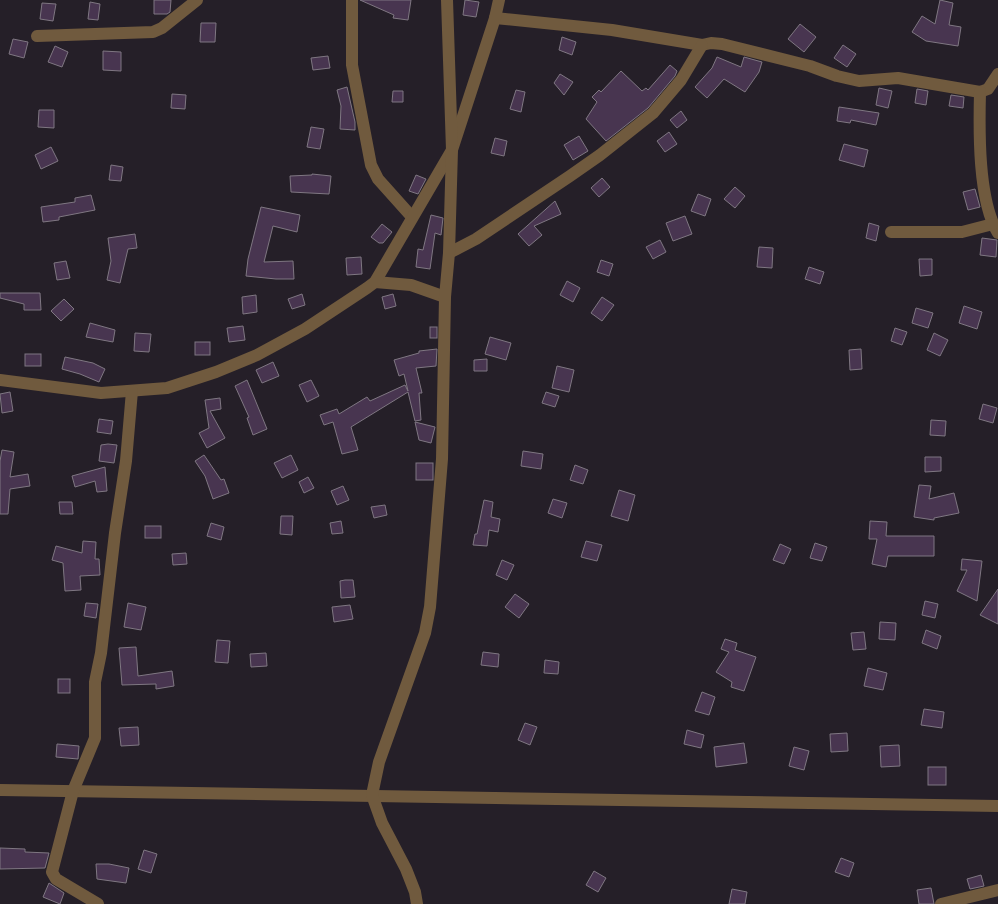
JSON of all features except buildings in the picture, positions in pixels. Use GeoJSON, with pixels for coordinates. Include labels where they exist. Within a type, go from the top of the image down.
{"type":"FeatureCollection","features":[{"type":"Feature","properties":{"kind":"street"},"geometry":{"type":"LineString","coordinates":[[37,36],[153,32],[162,28],[196,0]]}},
{"type":"Feature","properties":{"kind":"street"},"geometry":{"type":"LineString","coordinates":[[352,0],[352,65],[371,165],[378,178],[412,217]]}},
{"type":"Feature","properties":{"kind":"street"},"geometry":{"type":"LineString","coordinates":[[417,904],[415,892],[406,869],[382,823],[372,795],[380,762],[425,632],[430,607],[442,459],[445,297],[449,253],[452,150],[447,0]]}},
{"type":"Feature","properties":{"kind":"street"},"geometry":{"type":"LineString","coordinates":[[0,380],[101,393],[167,388],[216,372],[257,355],[305,329],[375,282],[452,150],[495,18],[499,0]]}},
{"type":"Feature","properties":{"kind":"street"},"geometry":{"type":"LineString","coordinates":[[495,18],[612,30],[702,45],[711,43],[722,44],[810,66],[837,76],[859,81],[898,78],[939,83],[980,92],[988,89],[998,74]]}},
{"type":"Feature","properties":{"kind":"street"},"geometry":{"type":"LineString","coordinates":[[449,253],[476,239],[582,168],[653,113],[681,80],[702,45]]}},
{"type":"Feature","properties":{"kind":"street"},"geometry":{"type":"LineString","coordinates":[[891,232],[962,232],[995,228],[986,195],[979,134],[980,92]]}},
{"type":"Feature","properties":{"kind":"street"},"geometry":{"type":"LineString","coordinates":[[375,282],[411,284],[445,297]]}},
{"type":"Feature","properties":{"kind":"street"},"geometry":{"type":"LineString","coordinates":[[98,904],[56,879],[52,872],[74,791],[95,738],[95,682],[101,653],[115,533],[126,461],[132,391]]}},
{"type":"Feature","properties":{"kind":"street"},"geometry":{"type":"LineString","coordinates":[[0,790],[998,806]]}},
{"type":"Feature","properties":{"kind":"street"},"geometry":{"type":"LineString","coordinates":[[941,904],[998,890]]}}]}
